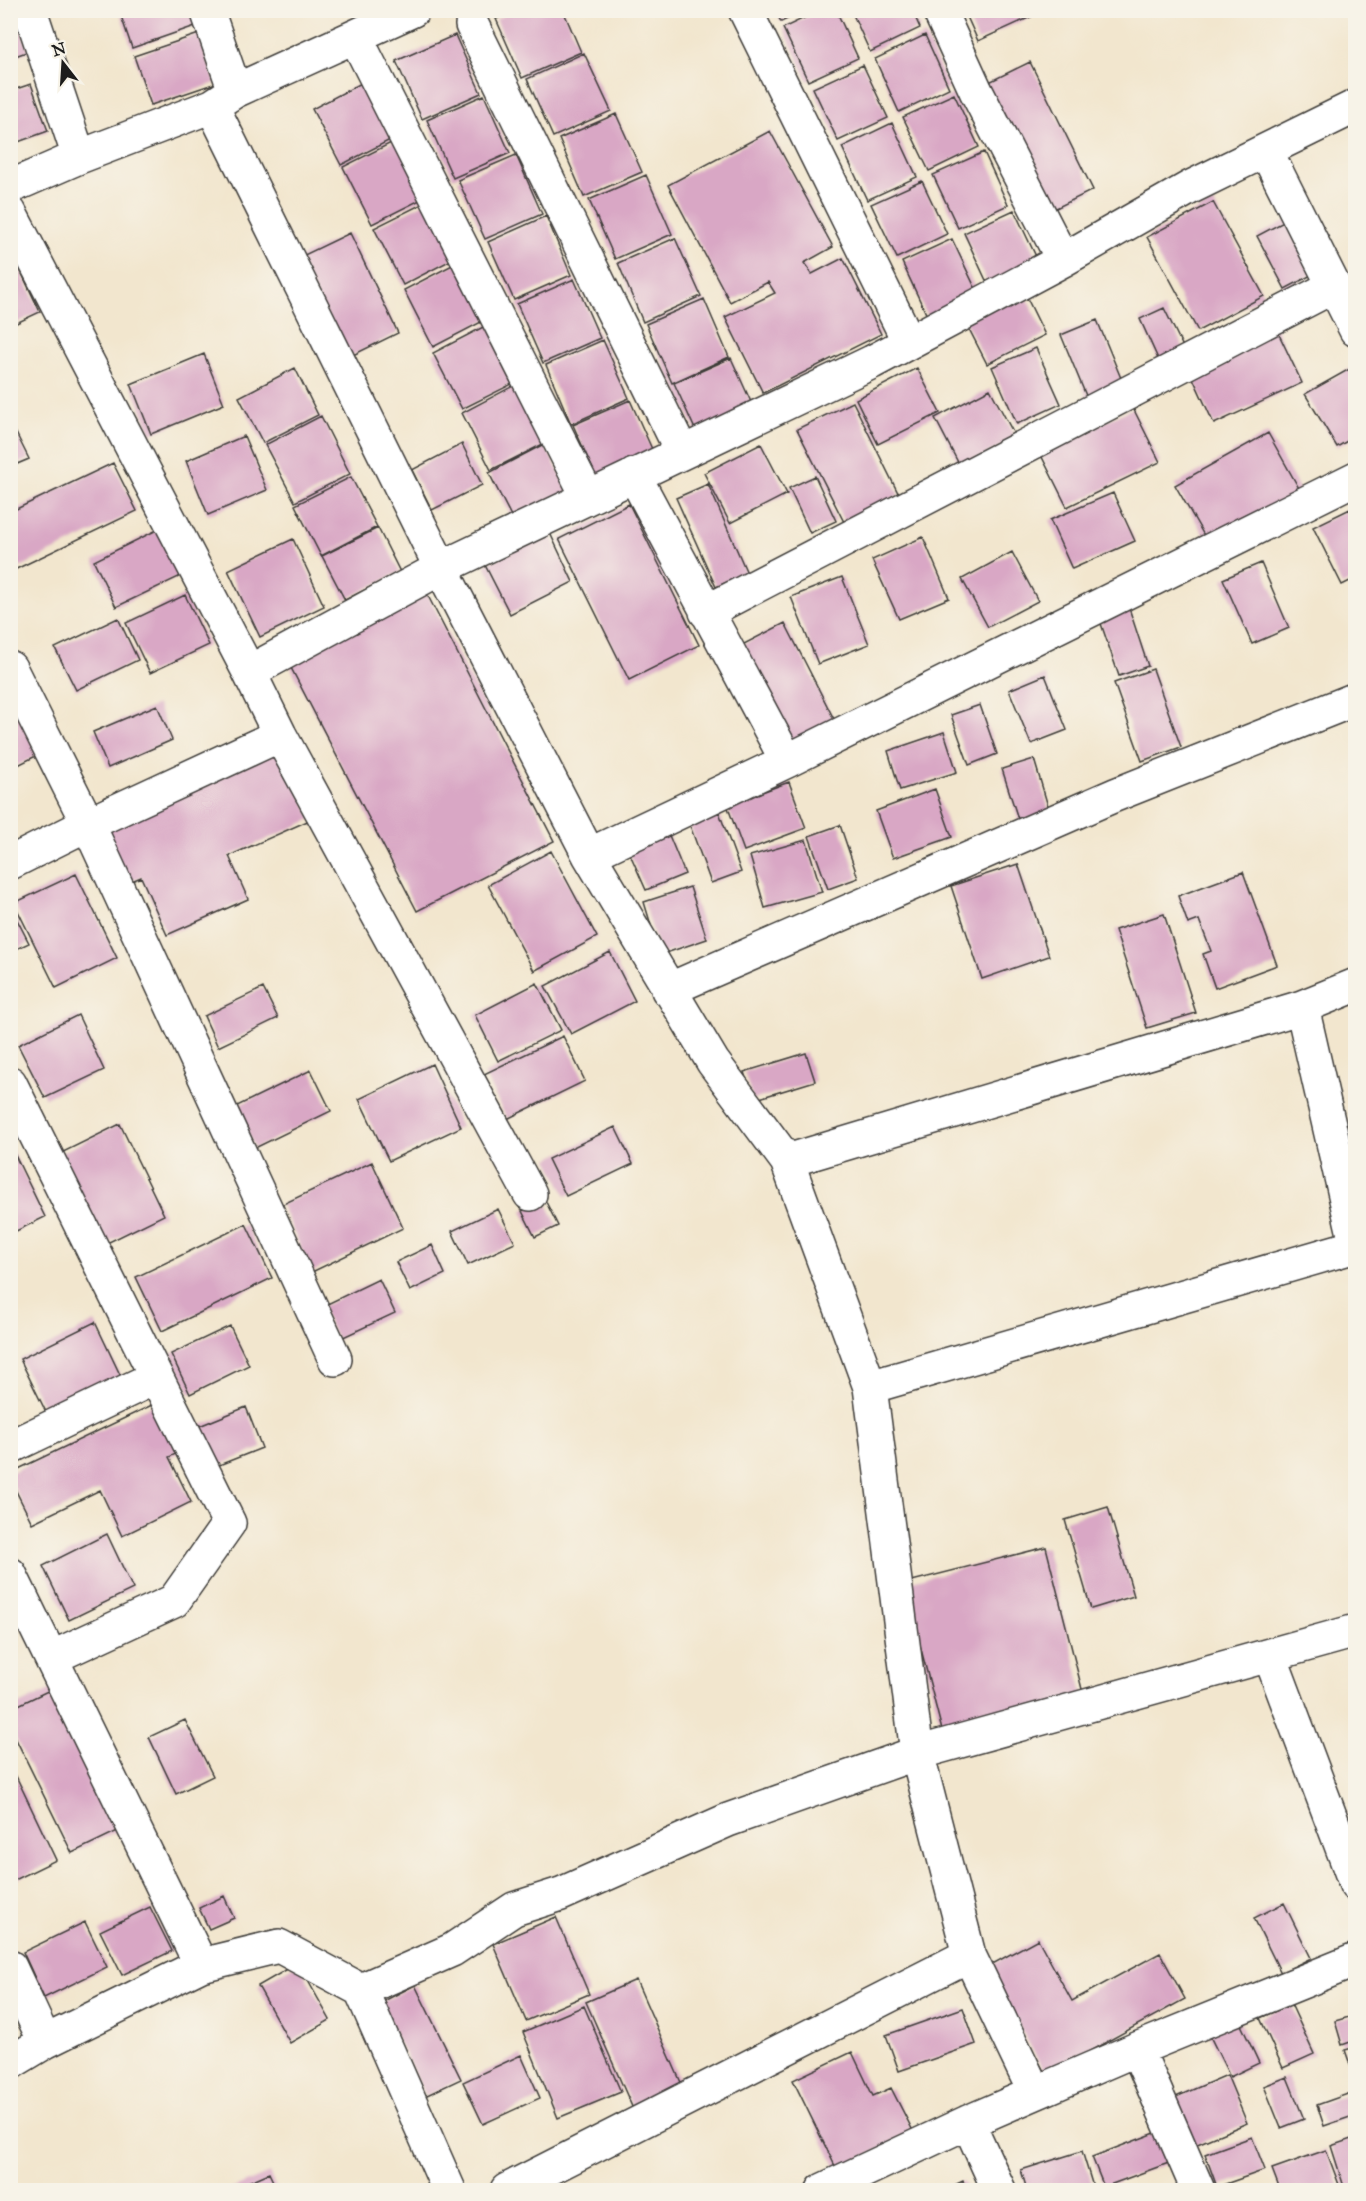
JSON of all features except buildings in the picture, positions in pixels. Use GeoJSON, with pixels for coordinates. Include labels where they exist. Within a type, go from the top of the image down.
{"type":"FeatureCollection","features":[{"type":"Feature","properties":{"kind":"street"},"geometry":{"type":"LineString","coordinates":[[30,10],[79,156]]}},
{"type":"Feature","properties":{"kind":"street"},"geometry":{"type":"LineString","coordinates":[[207,10],[224,99],[441,568],[589,855],[713,1062],[787,1161],[870,1387],[917,1753],[969,1954],[1035,2093]]}},
{"type":"Feature","properties":{"kind":"street"},"geometry":{"type":"LineString","coordinates":[[745,10],[909,342]]}},
{"type":"Feature","properties":{"kind":"street"},"geometry":{"type":"LineString","coordinates":[[939,10],[976,91],[1062,260]]}},
{"type":"Feature","properties":{"kind":"street"},"geometry":{"type":"LineString","coordinates":[[10,187],[79,156],[224,99],[356,38],[397,13]]}},
{"type":"Feature","properties":{"kind":"street"},"geometry":{"type":"LineString","coordinates":[[472,25],[682,452]]}},
{"type":"Feature","properties":{"kind":"street"},"geometry":{"type":"LineString","coordinates":[[356,38],[588,497]]}},
{"type":"Feature","properties":{"kind":"street"},"geometry":{"type":"LineString","coordinates":[[249,672],[441,568],[872,362],[1062,260],[1191,187],[1356,106]]}},
{"type":"Feature","properties":{"kind":"street"},"geometry":{"type":"LineString","coordinates":[[1266,151],[1356,330]]}},
{"type":"Feature","properties":{"kind":"street"},"geometry":{"type":"LineString","coordinates":[[10,213],[280,735],[530,1194]]}},
{"type":"Feature","properties":{"kind":"street"},"geometry":{"type":"LineString","coordinates":[[706,612],[1334,286]]}},
{"type":"Feature","properties":{"kind":"street"},"geometry":{"type":"LineString","coordinates":[[634,475],[786,761]]}},
{"type":"Feature","properties":{"kind":"street"},"geometry":{"type":"LineString","coordinates":[[589,855],[786,761],[1356,478]]}},
{"type":"Feature","properties":{"kind":"street"},"geometry":{"type":"LineString","coordinates":[[10,668],[88,824],[335,1359]]}},
{"type":"Feature","properties":{"kind":"street"},"geometry":{"type":"LineString","coordinates":[[668,990],[1115,795],[1356,699]]}},
{"type":"Feature","properties":{"kind":"street"},"geometry":{"type":"LineString","coordinates":[[10,863],[88,824],[280,735]]}},
{"type":"Feature","properties":{"kind":"street"},"geometry":{"type":"LineString","coordinates":[[787,1161],[1302,1007],[1356,986]]}},
{"type":"Feature","properties":{"kind":"street"},"geometry":{"type":"LineString","coordinates":[[870,1387],[1356,1244],[1302,1007]]}},
{"type":"Feature","properties":{"kind":"street"},"geometry":{"type":"LineString","coordinates":[[10,1083],[229,1524],[174,1601],[51,1658]]}},
{"type":"Feature","properties":{"kind":"street"},"geometry":{"type":"LineString","coordinates":[[10,1447],[156,1377]]}},
{"type":"Feature","properties":{"kind":"street"},"geometry":{"type":"LineString","coordinates":[[10,1574],[201,1965]]}},
{"type":"Feature","properties":{"kind":"street"},"geometry":{"type":"LineString","coordinates":[[361,1990],[452,1950],[514,1909],[561,1894],[728,1820],[917,1753],[1270,1656],[1356,1630]]}},
{"type":"Feature","properties":{"kind":"street"},"geometry":{"type":"LineString","coordinates":[[1270,1656],[1356,1886]]}},
{"type":"Feature","properties":{"kind":"street"},"geometry":{"type":"LineString","coordinates":[[10,2063],[45,2042],[201,1965],[279,1946],[361,1990],[449,2190]]}},
{"type":"Feature","properties":{"kind":"street"},"geometry":{"type":"LineString","coordinates":[[507,2190],[969,1954]]}},
{"type":"Feature","properties":{"kind":"street"},"geometry":{"type":"LineString","coordinates":[[823,2190],[1035,2093],[1356,1960]]}},
{"type":"Feature","properties":{"kind":"street"},"geometry":{"type":"LineString","coordinates":[[10,1967],[45,2042]]}},
{"type":"Feature","properties":{"kind":"street"},"geometry":{"type":"LineString","coordinates":[[1137,2049],[1198,2190]]}},
{"type":"Feature","properties":{"kind":"street"},"geometry":{"type":"LineString","coordinates":[[968,2122],[999,2190]]}}]}
